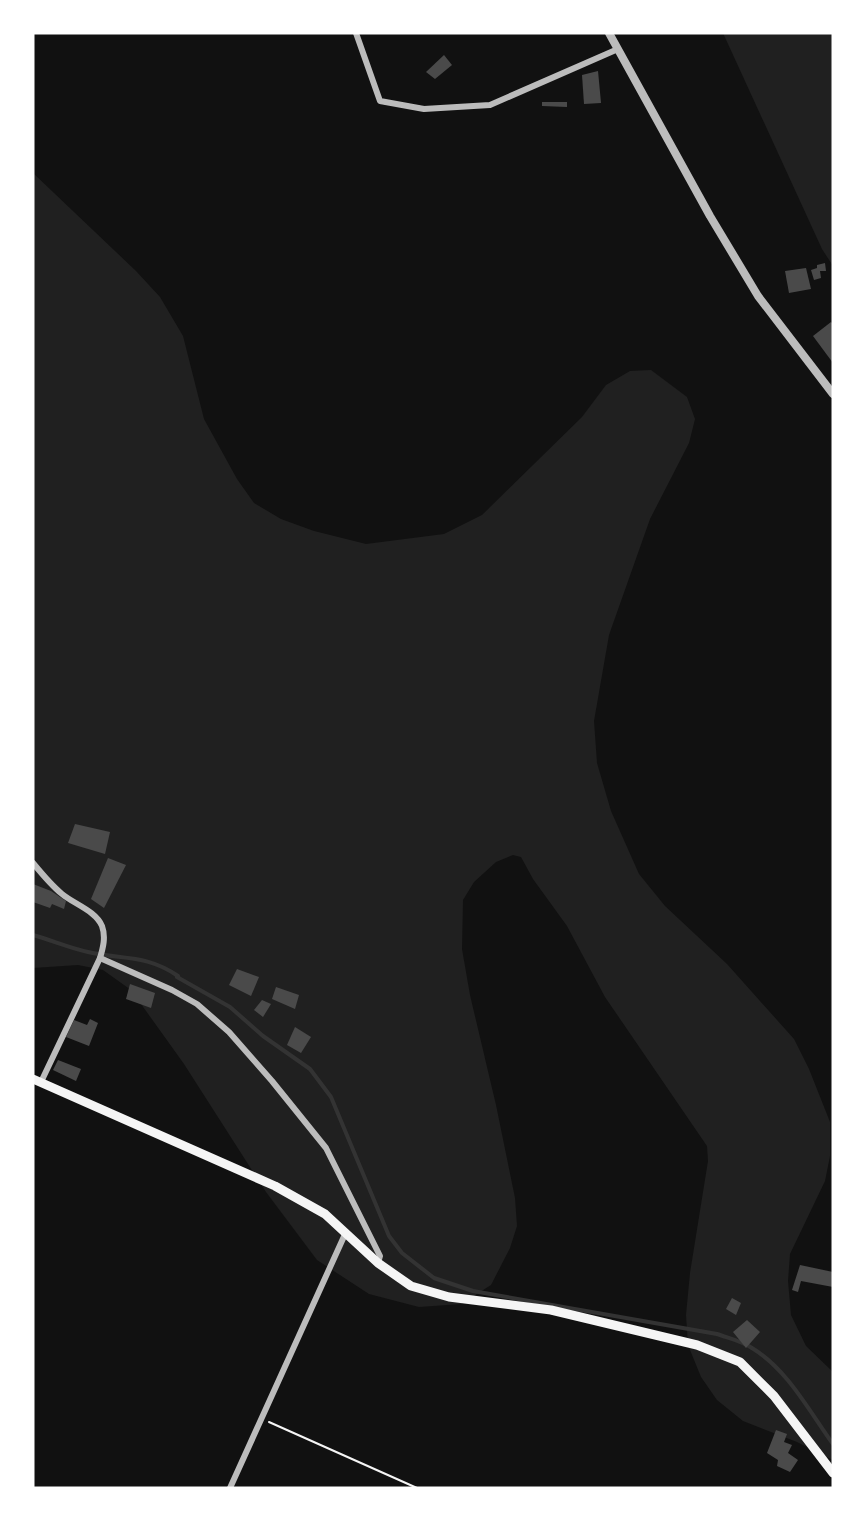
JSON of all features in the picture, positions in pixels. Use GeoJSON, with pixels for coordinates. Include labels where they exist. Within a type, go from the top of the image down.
{"type":"FeatureCollection","features":[{"type":"Feature","properties":{"kind":"main road"},"geometry":{"type":"LineString","coordinates":[[37,1081],[275,1186],[325,1214],[378,1263],[411,1286],[449,1298],[551,1310],[697,1345],[740,1362],[774,1396],[833,1473]]}},
{"type":"Feature","properties":{"kind":"street"},"geometry":{"type":"LineString","coordinates":[[356,33],[380,101],[424,109],[490,105],[618,49]]}},
{"type":"Feature","properties":{"kind":"street"},"geometry":{"type":"LineString","coordinates":[[609,33],[710,216],[758,296],[833,394]]}},
{"type":"Feature","properties":{"kind":"street"},"geometry":{"type":"LineString","coordinates":[[33,863],[64,896],[99,920],[104,933],[100,958],[37,1081]]}},
{"type":"Feature","properties":{"kind":"street"},"geometry":{"type":"LineString","coordinates":[[100,958],[172,990],[197,1004],[229,1032],[326,1148],[380,1256],[378,1263]]}},
{"type":"Feature","properties":{"kind":"street"},"geometry":{"type":"LineString","coordinates":[[230,1488],[346,1232]]}},
{"type":"Feature","properties":{"kind":"path"},"geometry":{"type":"LineString","coordinates":[[261,1418],[417,1488]]}},
{"type":"Feature","properties":{"kind":"shaded area"},"geometry":{"type":"Polygon","coordinates":[[[723,33],[833,33],[833,266],[822,249],[723,33]]]}},
{"type":"Feature","properties":{"kind":"shaded area"},"geometry":{"type":"Polygon","coordinates":[[[33,173],[136,271],[160,297],[183,336],[204,419],[237,479],[254,503],[281,519],[314,531],[366,544],[444,534],[482,515],[582,417],[606,385],[630,371],[651,370],[687,397],[695,419],[689,443],[650,519],[609,635],[594,721],[597,763],[611,811],[639,874],[665,906],[727,964],[794,1039],[809,1069],[830,1122],[830,1156],[825,1181],[790,1254],[788,1281],[791,1315],[806,1346],[833,1372],[833,1460],[797,1442],[743,1421],[717,1400],[701,1377],[688,1345],[686,1315],[690,1273],[708,1161],[707,1146],[605,997],[567,926],[533,879],[521,857],[513,855],[496,862],[474,882],[463,900],[462,949],[515,1198],[517,1226],[510,1248],[491,1285],[461,1304],[419,1307],[369,1294],[317,1260],[266,1192],[184,1064],[131,990],[103,970],[78,965],[33,968],[33,173]]]}},
{"type":"Feature","properties":{"kind":"building"},"geometry":{"type":"Polygon","coordinates":[[[444,55],[452,65],[435,79],[426,72],[444,55]]]}},
{"type":"Feature","properties":{"kind":"building"},"geometry":{"type":"Polygon","coordinates":[[[598,71],[601,103],[584,104],[582,75],[598,71]]]}},
{"type":"Feature","properties":{"kind":"building"},"geometry":{"type":"Polygon","coordinates":[[[542,102],[567,102],[567,107],[542,106],[542,102]]]}},
{"type":"Feature","properties":{"kind":"building"},"geometry":{"type":"Polygon","coordinates":[[[825,263],[826,271],[820,271],[821,278],[814,280],[811,270],[825,263]]]}},
{"type":"Feature","properties":{"kind":"building"},"geometry":{"type":"Polygon","coordinates":[[[806,268],[811,289],[789,293],[785,271],[806,268]]]}},
{"type":"Feature","properties":{"kind":"building"},"geometry":{"type":"Polygon","coordinates":[[[831,322],[833,324],[833,363],[813,336],[831,322]]]}},
{"type":"Feature","properties":{"kind":"building"},"geometry":{"type":"Polygon","coordinates":[[[75,824],[110,832],[105,854],[68,843],[75,824]]]}},
{"type":"Feature","properties":{"kind":"building"},"geometry":{"type":"Polygon","coordinates":[[[108,858],[126,865],[104,908],[91,899],[108,858]]]}},
{"type":"Feature","properties":{"kind":"building"},"geometry":{"type":"Polygon","coordinates":[[[33,884],[51,891],[66,901],[64,909],[52,904],[50,908],[33,902],[33,884]]]}},
{"type":"Feature","properties":{"kind":"building"},"geometry":{"type":"Polygon","coordinates":[[[237,969],[259,977],[251,996],[229,985],[237,969]]]}},
{"type":"Feature","properties":{"kind":"building"},"geometry":{"type":"Polygon","coordinates":[[[130,984],[155,993],[151,1008],[126,999],[130,984]]]}},
{"type":"Feature","properties":{"kind":"building"},"geometry":{"type":"Polygon","coordinates":[[[276,987],[299,995],[295,1009],[272,999],[276,987]]]}},
{"type":"Feature","properties":{"kind":"building"},"geometry":{"type":"Polygon","coordinates":[[[262,1000],[271,1004],[263,1017],[254,1010],[262,1000]]]}},
{"type":"Feature","properties":{"kind":"building"},"geometry":{"type":"Polygon","coordinates":[[[90,1019],[98,1023],[89,1046],[66,1037],[74,1020],[87,1025],[90,1019]]]}},
{"type":"Feature","properties":{"kind":"building"},"geometry":{"type":"Polygon","coordinates":[[[295,1027],[311,1037],[301,1053],[287,1045],[295,1027]]]}},
{"type":"Feature","properties":{"kind":"building"},"geometry":{"type":"Polygon","coordinates":[[[58,1060],[81,1069],[76,1081],[53,1070],[58,1060]]]}},
{"type":"Feature","properties":{"kind":"building"},"geometry":{"type":"Polygon","coordinates":[[[800,1265],[833,1272],[833,1287],[801,1281],[798,1292],[792,1290],[800,1265]]]}},
{"type":"Feature","properties":{"kind":"building"},"geometry":{"type":"Polygon","coordinates":[[[732,1298],[741,1303],[736,1315],[726,1309],[732,1298]]]}},
{"type":"Feature","properties":{"kind":"building"},"geometry":{"type":"Polygon","coordinates":[[[747,1320],[760,1332],[746,1348],[733,1332],[747,1320]]]}},
{"type":"Feature","properties":{"kind":"building"},"geometry":{"type":"Polygon","coordinates":[[[776,1430],[787,1434],[784,1442],[792,1445],[788,1453],[798,1460],[790,1472],[777,1466],[778,1460],[767,1453],[776,1430]]]}},
{"type":"Feature","properties":{"kind":"waterway"},"geometry":{"type":"LineString","coordinates":[[33,935],[81,950],[144,961],[166,969],[230,1007],[263,1036],[310,1069],[331,1097],[389,1236],[402,1253],[434,1278],[473,1291],[717,1334],[739,1342],[765,1357],[787,1379],[833,1444]]}}]}
